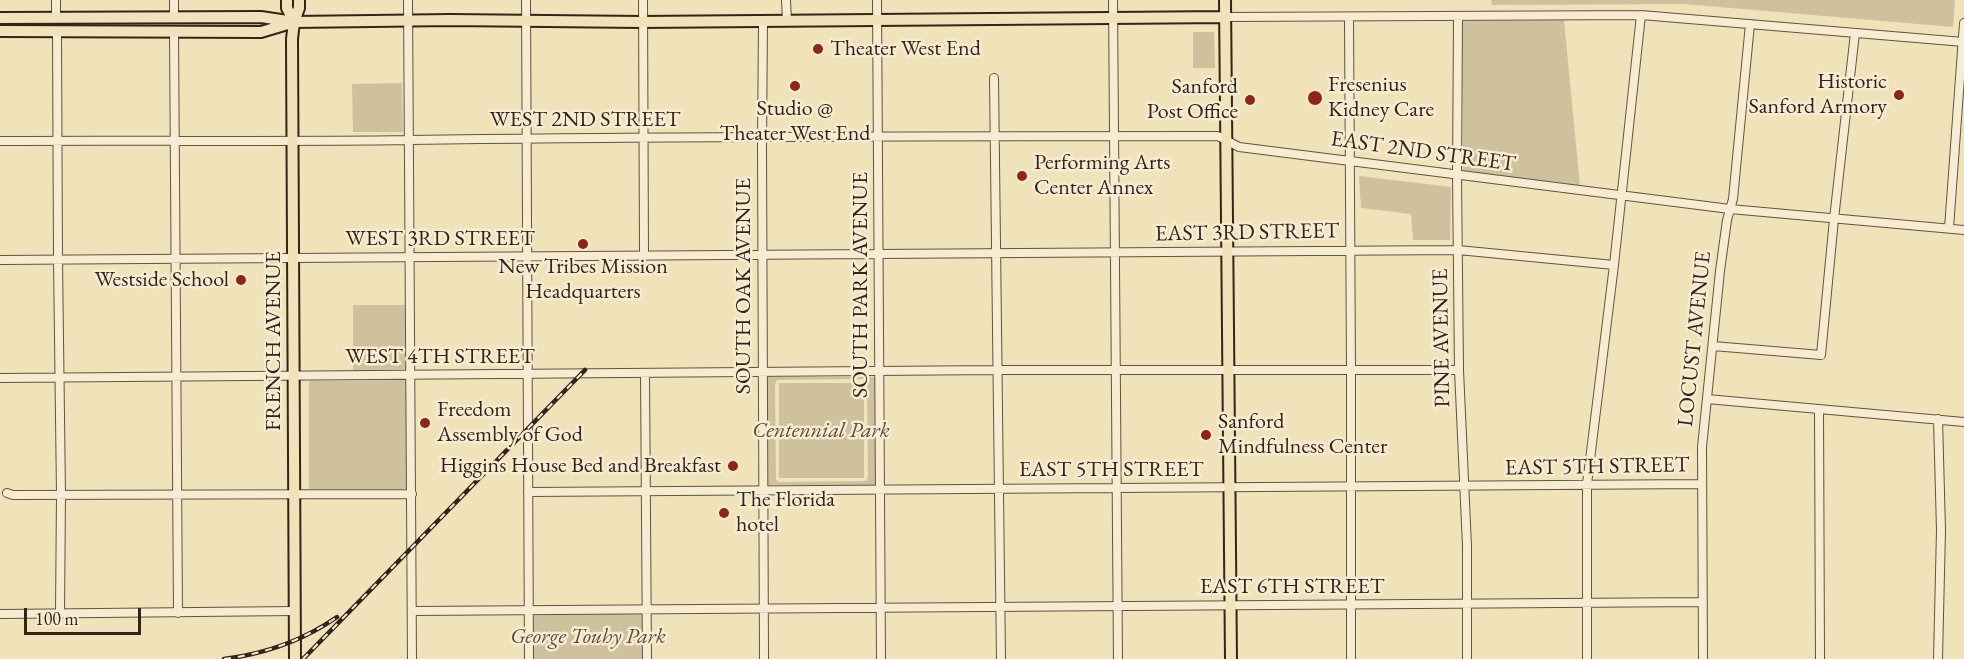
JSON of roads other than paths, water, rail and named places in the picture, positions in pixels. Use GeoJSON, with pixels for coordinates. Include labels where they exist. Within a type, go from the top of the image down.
{"type":"FeatureCollection","features":[{"type":"Feature","properties":{"kind":"main road"},"geometry":{"type":"LineString","coordinates":[[286,0],[294,22]]}},
{"type":"Feature","properties":{"kind":"main road"},"geometry":{"type":"LineString","coordinates":[[294,22],[299,9],[299,0]]}},
{"type":"Feature","properties":{"kind":"main road"},"geometry":{"type":"LineString","coordinates":[[1226,0],[1231,659]]}},
{"type":"Feature","properties":{"kind":"main road"},"geometry":{"type":"LineString","coordinates":[[17,31],[27,26],[44,26],[56,17]]}},
{"type":"Feature","properties":{"kind":"main road"},"geometry":{"type":"LineString","coordinates":[[57,32],[68,25],[88,24],[96,17]]}},
{"type":"Feature","properties":{"kind":"main road"},"geometry":{"type":"LineString","coordinates":[[0,18],[261,17],[294,22],[408,20],[642,22],[1226,17]]}},
{"type":"Feature","properties":{"kind":"main road"},"geometry":{"type":"LineString","coordinates":[[0,31],[261,32],[294,22]]}},
{"type":"Feature","properties":{"kind":"main road","name":"FRENCH AVENUE"},"geometry":{"type":"LineString","coordinates":[[294,22],[292,140],[295,659]]}},
{"type":"Feature","properties":{"kind":"street"},"geometry":{"type":"LineString","coordinates":[[56,17],[57,0]]}},
{"type":"Feature","properties":{"kind":"street"},"geometry":{"type":"LineString","coordinates":[[174,0],[174,17]]}},
{"type":"Feature","properties":{"kind":"street"},"geometry":{"type":"LineString","coordinates":[[408,0],[412,659]]}},
{"type":"Feature","properties":{"kind":"street"},"geometry":{"type":"LineString","coordinates":[[525,0],[529,659]]}},
{"type":"Feature","properties":{"kind":"street"},"geometry":{"type":"LineString","coordinates":[[643,0],[644,255]]}},
{"type":"Feature","properties":{"kind":"street"},"geometry":{"type":"LineString","coordinates":[[786,0],[787,21]]}},
{"type":"Feature","properties":{"kind":"street","name":"SOUTH PARK AVENUE"},"geometry":{"type":"LineString","coordinates":[[877,0],[881,659]]}},
{"type":"Feature","properties":{"kind":"street"},"geometry":{"type":"LineString","coordinates":[[1113,0],[1118,659]]}},
{"type":"Feature","properties":{"kind":"street"},"geometry":{"type":"LineString","coordinates":[[1226,17],[1641,15],[1963,42]]}},
{"type":"Feature","properties":{"kind":"street"},"geometry":{"type":"LineString","coordinates":[[1587,659],[1587,484],[1641,15]]}},
{"type":"Feature","properties":{"kind":"street"},"geometry":{"type":"LineString","coordinates":[[1349,17],[1352,370],[1351,659]]}},
{"type":"Feature","properties":{"kind":"street","name":"PINE AVENUE"},"geometry":{"type":"LineString","coordinates":[[1458,17],[1459,370],[1467,659]]}},
{"type":"Feature","properties":{"kind":"street","name":"SOUTH OAK AVENUE"},"geometry":{"type":"LineString","coordinates":[[764,21],[762,137],[762,608],[764,659]]}},
{"type":"Feature","properties":{"kind":"street"},"geometry":{"type":"LineString","coordinates":[[1949,228],[1964,23]]}},
{"type":"Feature","properties":{"kind":"street","name":"LOCUST AVENUE"},"geometry":{"type":"LineString","coordinates":[[1703,659],[1702,447],[1720,271],[1733,199],[1750,24]]}},
{"type":"Feature","properties":{"kind":"street"},"geometry":{"type":"LineString","coordinates":[[57,32],[60,613]]}},
{"type":"Feature","properties":{"kind":"street"},"geometry":{"type":"LineString","coordinates":[[174,32],[178,613]]}},
{"type":"Feature","properties":{"kind":"street"},"geometry":{"type":"LineString","coordinates":[[1713,346],[1821,355],[1855,33]]}},
{"type":"Feature","properties":{"kind":"street"},"geometry":{"type":"LineString","coordinates":[[994,78],[1001,659]]}},
{"type":"Feature","properties":{"kind":"street","name":"EAST 2ND STREET"},"geometry":{"type":"LineString","coordinates":[[878,137],[1218,136],[1239,147],[1457,176],[1730,209],[1964,230]]}},
{"type":"Feature","properties":{"kind":"street","name":"WEST 2ND STREET"},"geometry":{"type":"LineString","coordinates":[[0,141],[878,137]]}},
{"type":"Feature","properties":{"kind":"street","name":"EAST 3RD STREET"},"geometry":{"type":"LineString","coordinates":[[879,255],[1458,250],[1614,265]]}},
{"type":"Feature","properties":{"kind":"street","name":"WEST 3RD STREET"},"geometry":{"type":"LineString","coordinates":[[0,260],[879,255]]}},
{"type":"Feature","properties":{"kind":"street","name":"WEST 4TH STREET"},"geometry":{"type":"LineString","coordinates":[[0,378],[999,370],[1459,370]]}},
{"type":"Feature","properties":{"kind":"street"},"geometry":{"type":"LineString","coordinates":[[645,373],[647,659]]}},
{"type":"Feature","properties":{"kind":"street"},"geometry":{"type":"LineString","coordinates":[[1707,399],[1964,422]]}},
{"type":"Feature","properties":{"kind":"street"},"geometry":{"type":"LineString","coordinates":[[1819,410],[1820,659]]}},
{"type":"Feature","properties":{"kind":"street"},"geometry":{"type":"LineString","coordinates":[[1938,419],[1941,530],[1938,659]]}},
{"type":"Feature","properties":{"kind":"street","name":"EAST 5TH STREET"},"geometry":{"type":"LineString","coordinates":[[528,492],[1702,484]]}},
{"type":"Feature","properties":{"kind":"street"},"geometry":{"type":"LineString","coordinates":[[7,494],[412,494]]}},
{"type":"Feature","properties":{"kind":"street","name":"EAST 6TH STREET"},"geometry":{"type":"LineString","coordinates":[[412,610],[1703,602]]}},
{"type":"Feature","properties":{"kind":"street"},"geometry":{"type":"LineString","coordinates":[[0,614],[295,611]]}},
{"type":"Feature","properties":{"kind":"railway"},"geometry":{"type":"LineString","coordinates":[[303,659],[585,370]]}},
{"type":"Feature","properties":{"kind":"railway"},"geometry":{"type":"LineString","coordinates":[[224,659],[254,654],[283,645],[311,633],[337,617]]}},
{"type":"Feature","properties":{"kind":"place","name":"Theater West End"},"geometry":{"type":"Point","coordinates":[818,49]}},
{"type":"Feature","properties":{"kind":"place","name":"Studio @ Theater West End"},"geometry":{"type":"Point","coordinates":[795,86]}},
{"type":"Feature","properties":{"kind":"place","name":"Historic Sanford Armory"},"geometry":{"type":"Point","coordinates":[1899,95]}},
{"type":"Feature","properties":{"kind":"place","name":"Fresenius Kidney Care"},"geometry":{"type":"Point","coordinates":[1315,98]}},
{"type":"Feature","properties":{"kind":"place","name":"Sanford Post Office"},"geometry":{"type":"Point","coordinates":[1250,100]}},
{"type":"Feature","properties":{"kind":"place","name":"Performing Arts Center Annex"},"geometry":{"type":"Point","coordinates":[1022,176]}},
{"type":"Feature","properties":{"kind":"place","name":"New Tribes Mission Headquarters"},"geometry":{"type":"Point","coordinates":[583,244]}},
{"type":"Feature","properties":{"kind":"place","name":"Westside School"},"geometry":{"type":"Point","coordinates":[241,280]}},
{"type":"Feature","properties":{"kind":"place","name":"Freedom Assembly of God"},"geometry":{"type":"Point","coordinates":[425,423]}},
{"type":"Feature","properties":{"kind":"place","name":"Sanford Mindfulness Center"},"geometry":{"type":"Point","coordinates":[1206,435]}},
{"type":"Feature","properties":{"kind":"place","name":"Higgins House Bed and Breakfast"},"geometry":{"type":"Point","coordinates":[733,466]}},
{"type":"Feature","properties":{"kind":"place","name":"The Florida hotel"},"geometry":{"type":"Point","coordinates":[724,513]}},
{"type":"Feature","properties":{"kind":"park label","name":"Centennial Park"},"geometry":{"type":"Point","coordinates":[821,431]}},
{"type":"Feature","properties":{"kind":"park label","name":"George Touhy Park"},"geometry":{"type":"Point","coordinates":[588,637]}}]}
